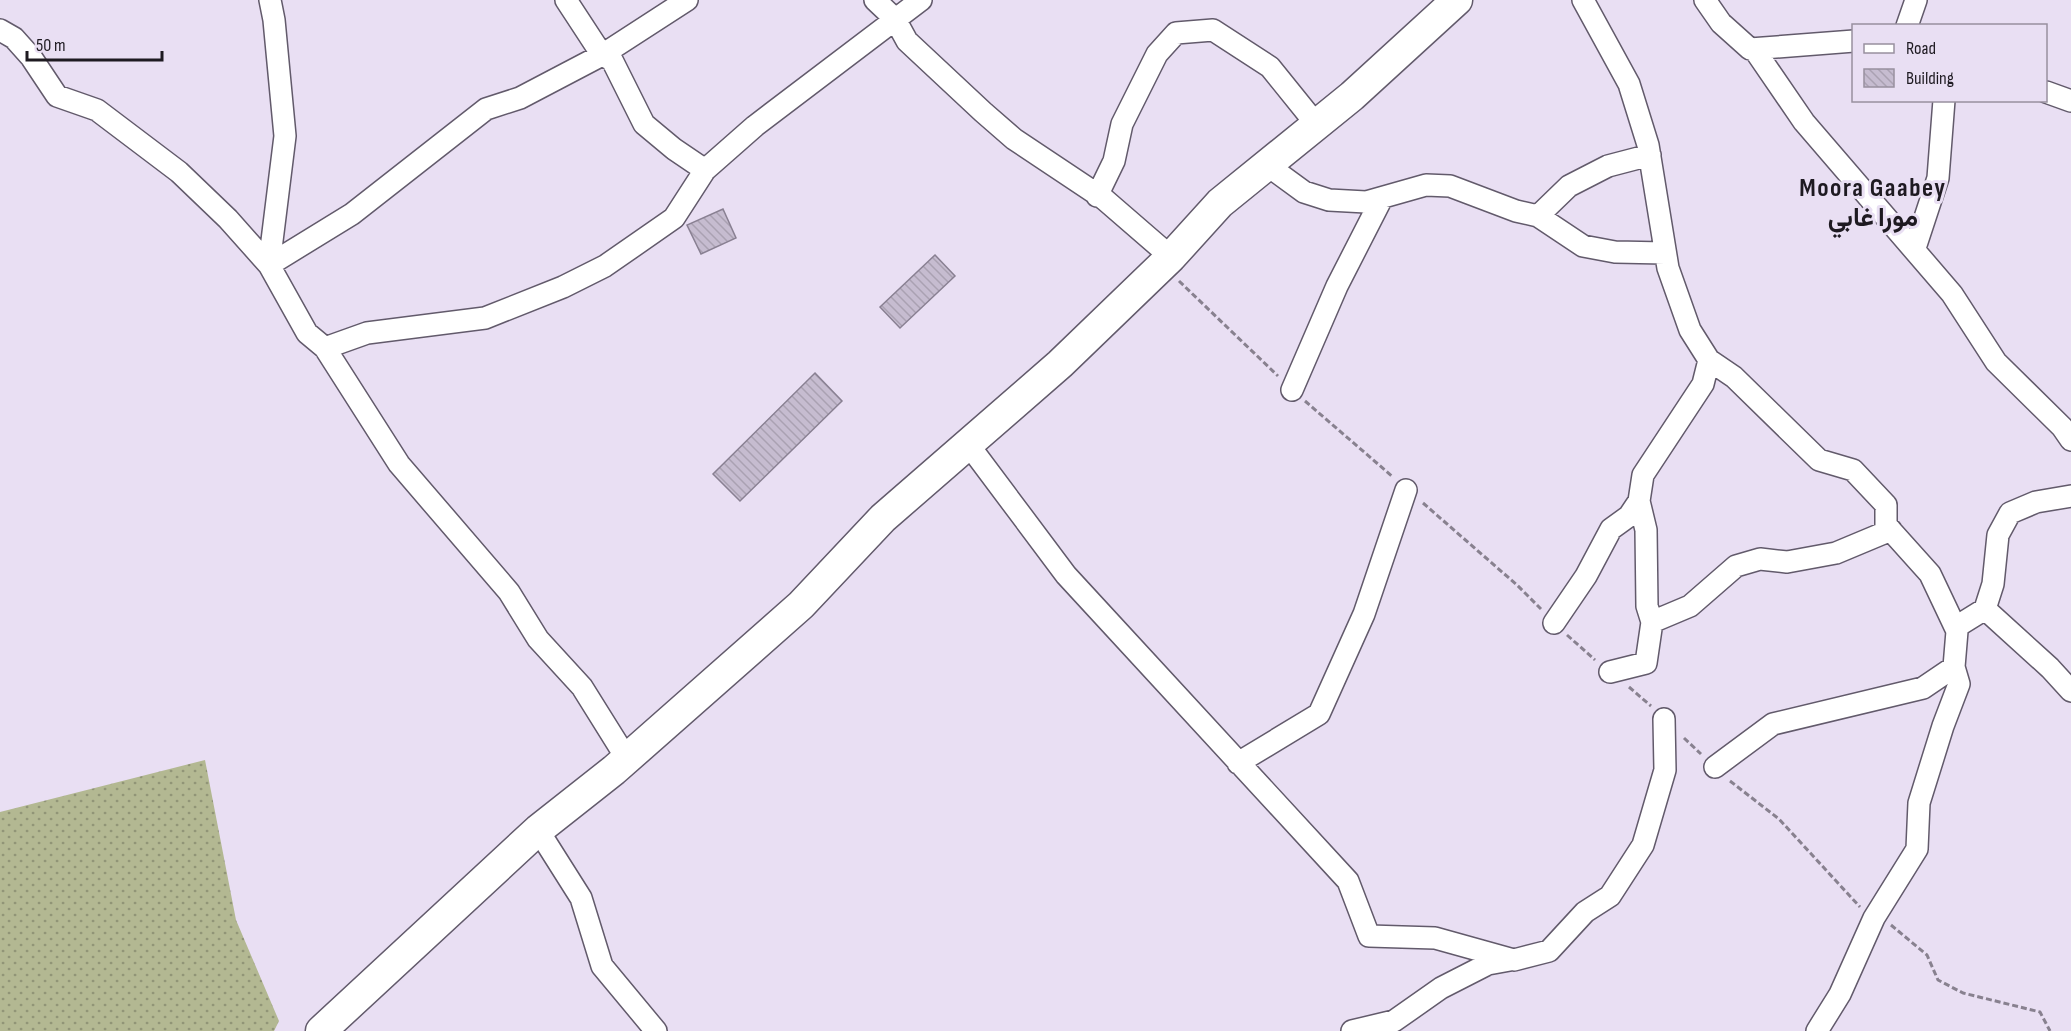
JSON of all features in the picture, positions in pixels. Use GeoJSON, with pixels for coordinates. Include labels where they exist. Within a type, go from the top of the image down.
{"type":"FeatureCollection","features":[{"type":"Feature","properties":{"kind":"main road"},"geometry":{"type":"LineString","coordinates":[[321,1031],[538,830],[627,759],[801,605],[883,518],[1060,364],[1167,261],[1220,202],[1361,88],[1457,0]]}},
{"type":"Feature","properties":{"kind":"street"},"geometry":{"type":"LineString","coordinates":[[269,265],[285,136],[270,0]]}},
{"type":"Feature","properties":{"kind":"street"},"geometry":{"type":"LineString","coordinates":[[566,0],[602,55],[612,60],[644,124],[674,149],[705,170]]}},
{"type":"Feature","properties":{"kind":"street"},"geometry":{"type":"LineString","coordinates":[[269,265],[352,214],[486,109],[520,98],[602,55],[687,0]]}},
{"type":"Feature","properties":{"kind":"street"},"geometry":{"type":"LineString","coordinates":[[875,0],[895,19],[907,41],[983,112],[1014,139],[1097,196],[1167,261]]}},
{"type":"Feature","properties":{"kind":"street"},"geometry":{"type":"LineString","coordinates":[[325,348],[367,333],[485,318],[562,287],[605,266],[674,218],[705,170],[755,126],[921,0]]}},
{"type":"Feature","properties":{"kind":"street"},"geometry":{"type":"LineString","coordinates":[[1583,0],[1629,84],[1650,155],[1668,268],[1690,330],[1709,360],[1734,376],[1820,460],[1853,470],[1886,505],[1886,525],[1930,574],[1957,631],[1954,667],[1959,684],[1942,726],[1919,803],[1917,849],[1874,918],[1840,994],[1817,1031]]}},
{"type":"Feature","properties":{"kind":"street"},"geometry":{"type":"LineString","coordinates":[[1705,0],[1721,23],[1750,49],[1852,41]]}},
{"type":"Feature","properties":{"kind":"street"},"geometry":{"type":"LineString","coordinates":[[1908,24],[1916,0]]}},
{"type":"Feature","properties":{"kind":"street"},"geometry":{"type":"LineString","coordinates":[[0,30],[14,38],[31,57],[57,96],[97,110],[179,172],[228,219],[269,265],[307,333],[325,348],[399,464],[509,592],[538,639],[582,687],[627,759]]}},
{"type":"Feature","properties":{"kind":"street"},"geometry":{"type":"LineString","coordinates":[[1097,196],[1114,161],[1122,124],[1157,54],[1176,33],[1214,30],[1270,67],[1316,124]]}},
{"type":"Feature","properties":{"kind":"street"},"geometry":{"type":"LineString","coordinates":[[1754,49],[1804,122],[1915,248],[1952,294],[1996,362],[2062,427],[2071,440]]}},
{"type":"Feature","properties":{"kind":"street"},"geometry":{"type":"LineString","coordinates":[[2047,93],[2071,101]]}},
{"type":"Feature","properties":{"kind":"street"},"geometry":{"type":"LineString","coordinates":[[1915,248],[1938,178],[1944,102]]}},
{"type":"Feature","properties":{"kind":"street"},"geometry":{"type":"LineString","coordinates":[[1538,216],[1569,186],[1608,166],[1650,155]]}},
{"type":"Feature","properties":{"kind":"street"},"geometry":{"type":"LineString","coordinates":[[1266,165],[1304,192],[1329,201],[1366,202],[1426,185],[1450,186],[1516,212],[1538,216],[1583,246],[1615,252],[1665,253]]}},
{"type":"Feature","properties":{"kind":"street"},"geometry":{"type":"LineString","coordinates":[[1292,390],[1336,286],[1382,198]]}},
{"type":"Feature","properties":{"kind":"street"},"geometry":{"type":"LineString","coordinates":[[1610,672],[1646,663],[1652,622],[1647,606],[1646,530],[1639,501],[1643,475],[1703,384],[1709,360]]}},
{"type":"Feature","properties":{"kind":"street"},"geometry":{"type":"LineString","coordinates":[[968,444],[1066,575],[1348,882],[1369,936],[1435,938],[1514,960],[1549,951],[1585,912],[1610,896],[1643,845],[1665,770],[1664,719]]}},
{"type":"Feature","properties":{"kind":"street"},"geometry":{"type":"LineString","coordinates":[[1238,763],[1319,714],[1364,614],[1407,489]]}},
{"type":"Feature","properties":{"kind":"street"},"geometry":{"type":"LineString","coordinates":[[1956,627],[1985,609],[1993,584],[1998,535],[2010,513],[2036,502],[2071,496]]}},
{"type":"Feature","properties":{"kind":"street"},"geometry":{"type":"LineString","coordinates":[[1554,622],[1586,576],[1611,529],[1629,516],[1639,501]]}},
{"type":"Feature","properties":{"kind":"street"},"geometry":{"type":"LineString","coordinates":[[1652,622],[1690,606],[1736,566],[1760,559],[1787,562],[1836,553],[1891,530]]}},
{"type":"Feature","properties":{"kind":"street"},"geometry":{"type":"LineString","coordinates":[[1985,609],[2050,668],[2071,691]]}},
{"type":"Feature","properties":{"kind":"street"},"geometry":{"type":"LineString","coordinates":[[1715,767],[1773,724],[1923,688],[1954,667]]}},
{"type":"Feature","properties":{"kind":"street"},"geometry":{"type":"LineString","coordinates":[[538,830],[581,898],[602,966],[656,1031]]}},
{"type":"Feature","properties":{"kind":"street"},"geometry":{"type":"LineString","coordinates":[[1352,1031],[1394,1021],[1441,988],[1488,964],[1510,959]]}},
{"type":"Feature","properties":{"kind":"path"},"geometry":{"type":"LineString","coordinates":[[1167,261],[1292,390],[1517,585],[1579,647],[1646,701],[1715,767],[1779,819],[1869,916],[1893,926],[1927,955],[1938,980],[1963,993],[2040,1012],[2050,1031]]}},
{"type":"Feature","properties":{"kind":"green space"},"geometry":{"type":"Polygon","coordinates":[[[205,760],[236,920],[279,1021],[274,1031],[0,1031],[0,812],[205,760]]]}},
{"type":"Feature","properties":{"kind":"building"},"geometry":{"type":"Polygon","coordinates":[[[723,209],[736,238],[701,254],[687,225],[723,209]]]}},
{"type":"Feature","properties":{"kind":"building"},"geometry":{"type":"Polygon","coordinates":[[[935,255],[955,276],[900,328],[880,307],[935,255]]]}},
{"type":"Feature","properties":{"kind":"building"},"geometry":{"type":"Polygon","coordinates":[[[815,373],[842,401],[740,501],[713,474],[815,373]]]}},
{"type":"Feature","properties":{"kind":"district","name":"Moora Gaabey مورا غابي"},"geometry":{"type":"Point","coordinates":[1873,202]}}]}
